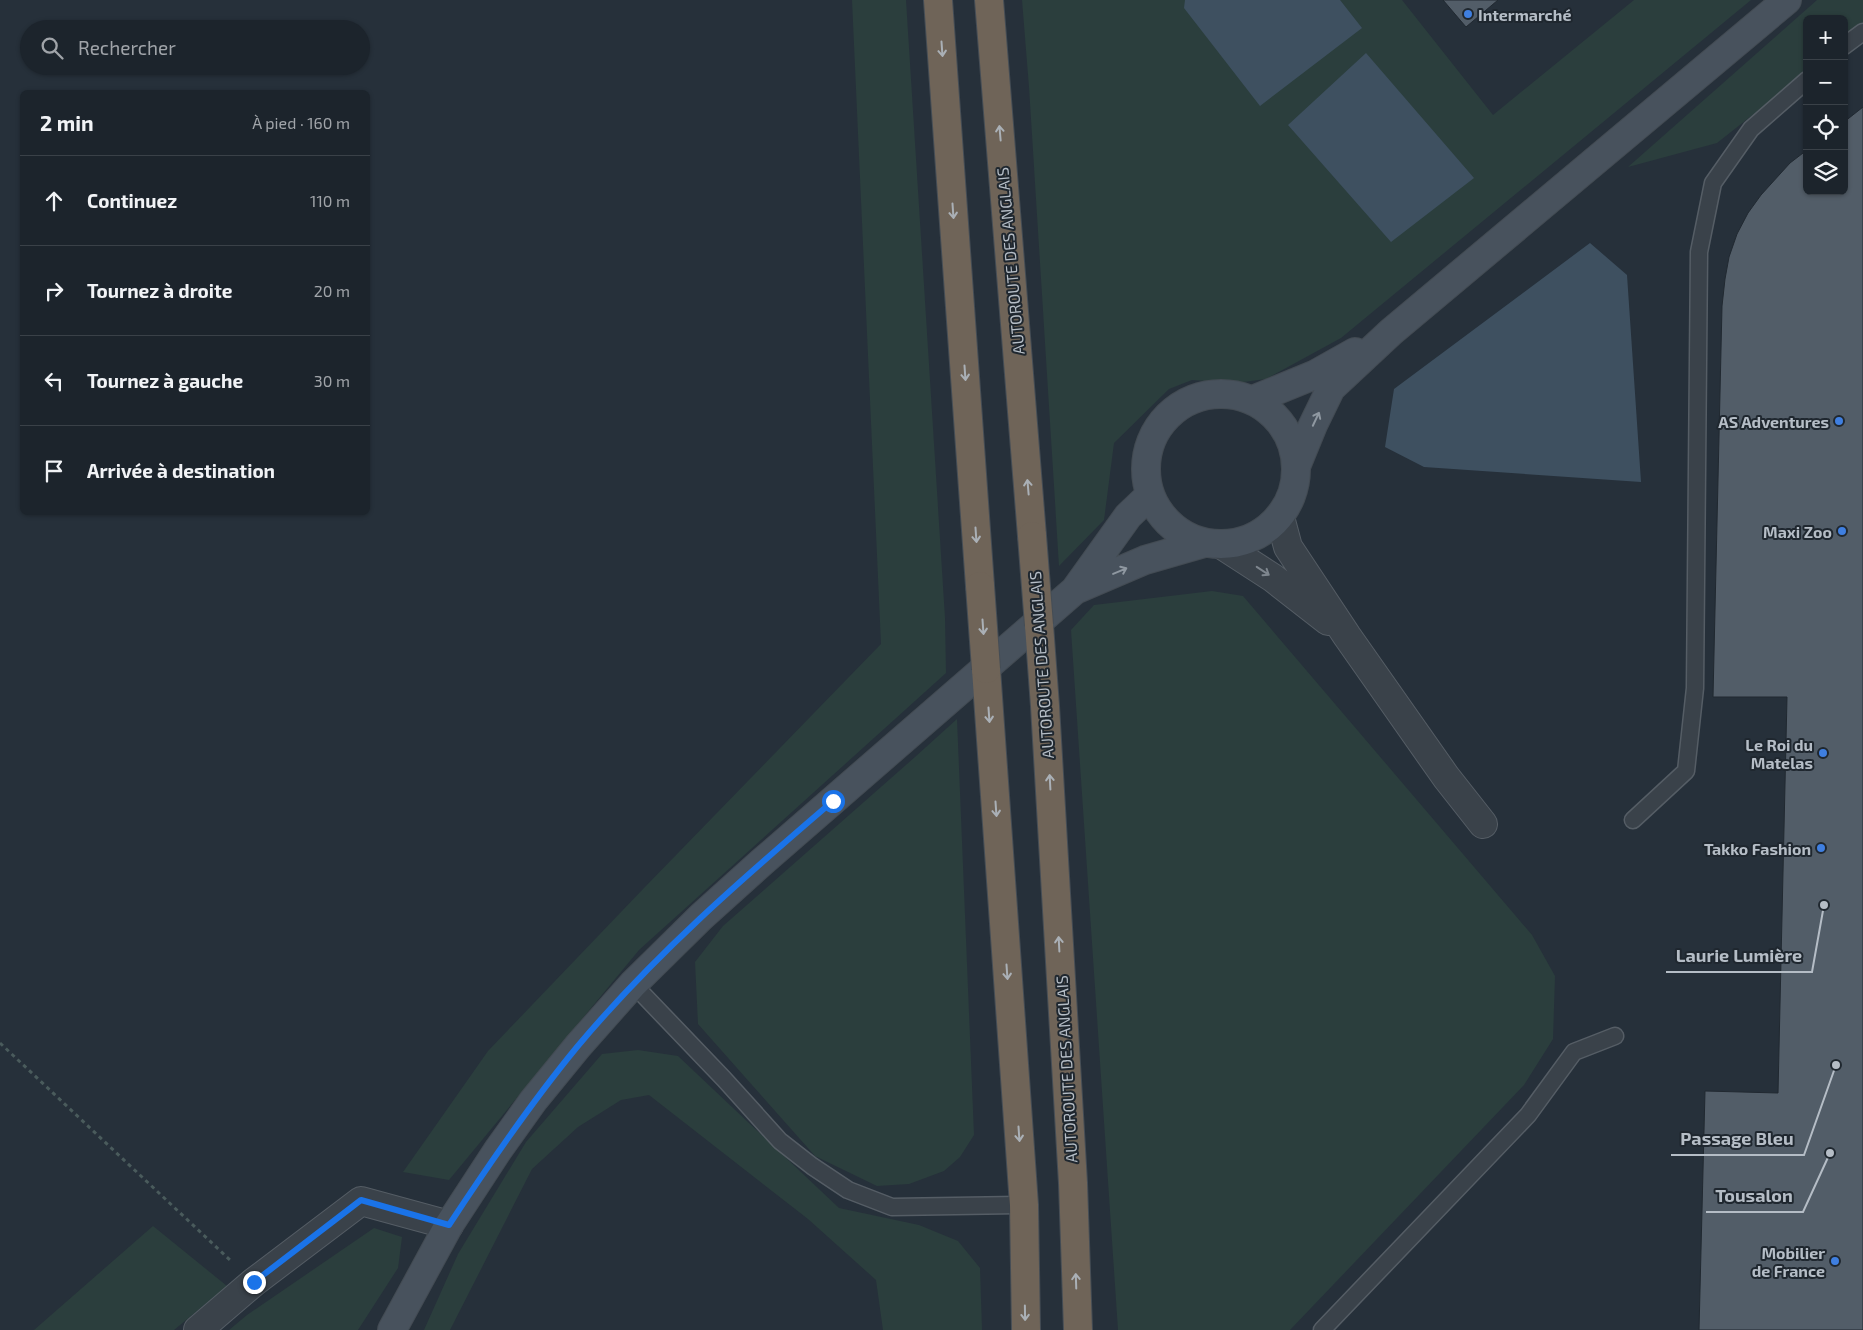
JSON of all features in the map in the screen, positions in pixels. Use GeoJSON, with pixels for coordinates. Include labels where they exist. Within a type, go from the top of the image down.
{"type":"FeatureCollection","features":[{"type":"Feature","properties":{"kind":"highway"},"geometry":{"type":"LineString","coordinates":[[938,0],[1024,1205],[1026,1330]]}},
{"type":"Feature","properties":{"kind":"highway","name":"AUTOROUTE DES ANGLAIS"},"geometry":{"type":"LineString","coordinates":[[989,0],[1045,706],[1073,1174],[1078,1330]]}},
{"type":"Feature","properties":{"kind":"street"},"geometry":{"type":"LineString","coordinates":[[1297,464],[1331,388],[1391,332],[1787,0]]}},
{"type":"Feature","properties":{"kind":"street"},"geometry":{"type":"LineString","coordinates":[[1253,400],[1314,374],[1391,332]]}},
{"type":"Feature","properties":{"kind":"street"},"geometry":{"type":"LineString","coordinates":[[1075,590],[1145,560],[1213,544],[1243,541],[1264,532],[1280,517],[1290,502],[1296,483],[1297,464],[1293,444],[1284,426],[1270,411],[1253,400],[1228,394],[1203,395],[1180,405],[1161,423],[1149,445],[1145,470],[1150,495],[1162,516],[1181,533],[1213,544],[1273,578],[1347,636]]}},
{"type":"Feature","properties":{"kind":"street"},"geometry":{"type":"LineString","coordinates":[[392,1330],[449,1225],[533,1101],[578,1046],[633,984],[701,917],[762,862],[1075,590],[1128,516],[1150,495]]}},
{"type":"Feature","properties":{"kind":"street"},"geometry":{"type":"LineString","coordinates":[[1280,517],[1288,547],[1347,636],[1446,777],[1483,824]]}},
{"type":"Feature","properties":{"kind":"street"},"geometry":{"type":"LineString","coordinates":[[198,1330],[254,1282],[361,1200],[449,1225]]}},
{"type":"Feature","properties":{"kind":"lane"},"geometry":{"type":"LineString","coordinates":[[1848,43],[1863,32]]}},
{"type":"Feature","properties":{"kind":"lane"},"geometry":{"type":"LineString","coordinates":[[1633,820],[1686,770],[1695,688],[1699,252],[1713,183],[1751,129],[1803,84]]}},
{"type":"Feature","properties":{"kind":"lane"},"geometry":{"type":"LineString","coordinates":[[633,984],[780,1141],[812,1166],[848,1190],[892,1207],[1024,1205]]}},
{"type":"Feature","properties":{"kind":"lane"},"geometry":{"type":"LineString","coordinates":[[1322,1330],[1528,1115],[1574,1052],[1615,1036]]}},
{"type":"Feature","properties":{"kind":"path"},"geometry":{"type":"LineString","coordinates":[[0,1043],[254,1282]]}},
{"type":"Feature","properties":{"kind":"green space"},"geometry":{"type":"Polygon","coordinates":[[[852,0],[906,0],[945,618],[946,673],[639,950],[449,1180],[403,1172],[488,1051],[881,644],[852,0]]]}},
{"type":"Feature","properties":{"kind":"green space"},"geometry":{"type":"Polygon","coordinates":[[[1022,0],[1402,0],[1493,115],[1634,0],[1751,0],[1341,338],[1266,379],[1236,383],[1192,380],[1169,389],[1114,443],[1104,520],[1059,566],[1022,0]]]}},
{"type":"Feature","properties":{"kind":"green space"},"geometry":{"type":"Polygon","coordinates":[[[1817,0],[1863,0],[1863,27],[1848,39],[1848,15],[1803,15],[1803,75],[1717,143],[1628,167],[1817,0]]]}},
{"type":"Feature","properties":{"kind":"green space"},"geometry":{"type":"Polygon","coordinates":[[[1212,591],[1243,596],[1532,935],[1555,976],[1553,1039],[1524,1085],[1290,1330],[1118,1330],[1071,630],[1094,605],[1212,591]]]}},
{"type":"Feature","properties":{"kind":"green space"},"geometry":{"type":"Polygon","coordinates":[[[957,719],[974,1135],[960,1157],[944,1171],[909,1184],[877,1186],[815,1156],[698,1024],[695,962],[723,926],[957,719]]]}},
{"type":"Feature","properties":{"kind":"green space"},"geometry":{"type":"Polygon","coordinates":[[[638,1050],[678,1056],[839,1208],[919,1225],[958,1241],[980,1268],[982,1330],[883,1330],[876,1280],[808,1219],[649,1095],[621,1100],[578,1127],[532,1169],[450,1330],[424,1330],[458,1254],[526,1142],[602,1054],[638,1050]]]}},
{"type":"Feature","properties":{"kind":"green space"},"geometry":{"type":"Polygon","coordinates":[[[153,1226],[227,1286],[174,1330],[34,1330],[153,1226]]]}},
{"type":"Feature","properties":{"kind":"green space"},"geometry":{"type":"Polygon","coordinates":[[[374,1228],[402,1237],[398,1268],[358,1330],[229,1330],[247,1315],[374,1228]]]}},
{"type":"Feature","properties":{"kind":"water"},"geometry":{"type":"Polygon","coordinates":[[[1185,0],[1340,0],[1362,28],[1260,106],[1184,8],[1185,0]]]}},
{"type":"Feature","properties":{"kind":"water"},"geometry":{"type":"Polygon","coordinates":[[[1366,53],[1474,178],[1391,242],[1288,125],[1366,53]]]}},
{"type":"Feature","properties":{"kind":"water"},"geometry":{"type":"Polygon","coordinates":[[[1590,243],[1627,275],[1641,482],[1424,467],[1385,447],[1394,389],[1590,243]]]}},
{"type":"Feature","properties":{"kind":"building","name":"Intermarché"},"geometry":{"type":"Polygon","coordinates":[[[1443,0],[1498,0],[1466,27],[1443,0]]]}},
{"type":"Feature","properties":{"kind":"building"},"geometry":{"type":"Polygon","coordinates":[[[1863,107],[1863,1330],[1699,1330],[1705,1091],[1778,1093],[1787,697],[1713,697],[1722,306],[1725,279],[1729,257],[1737,234],[1748,213],[1761,195],[1790,163],[1803,153],[1803,195],[1848,195],[1848,119],[1863,107]]]}},
{"type":"Feature","properties":{"kind":"place","name":"Intermarché"},"geometry":{"type":"Point","coordinates":[1468,14]}},
{"type":"Feature","properties":{"kind":"place","name":"AS Adventures"},"geometry":{"type":"Point","coordinates":[1839,421]}},
{"type":"Feature","properties":{"kind":"place","name":"Maxi Zoo"},"geometry":{"type":"Point","coordinates":[1842,531]}},
{"type":"Feature","properties":{"kind":"place","name":"Le Roi du Matelas"},"geometry":{"type":"Point","coordinates":[1823,753]}},
{"type":"Feature","properties":{"kind":"place","name":"Takko Fashion"},"geometry":{"type":"Point","coordinates":[1821,848]}},
{"type":"Feature","properties":{"kind":"place","name":"Laurie Lumière"},"geometry":{"type":"Point","coordinates":[1824,905]}},
{"type":"Feature","properties":{"kind":"place","name":"Passage Bleu"},"geometry":{"type":"Point","coordinates":[1836,1065]}},
{"type":"Feature","properties":{"kind":"place","name":"Tousalon"},"geometry":{"type":"Point","coordinates":[1830,1153]}},
{"type":"Feature","properties":{"kind":"place","name":"Mobilier de France"},"geometry":{"type":"Point","coordinates":[1835,1261]}},
{"type":"Feature","properties":{"kind":"route"},"geometry":{"type":"LineString","coordinates":[[254,1282],[361,1200],[449,1225],[533,1101],[578,1046],[633,984],[701,917],[833,801]]}}]}
